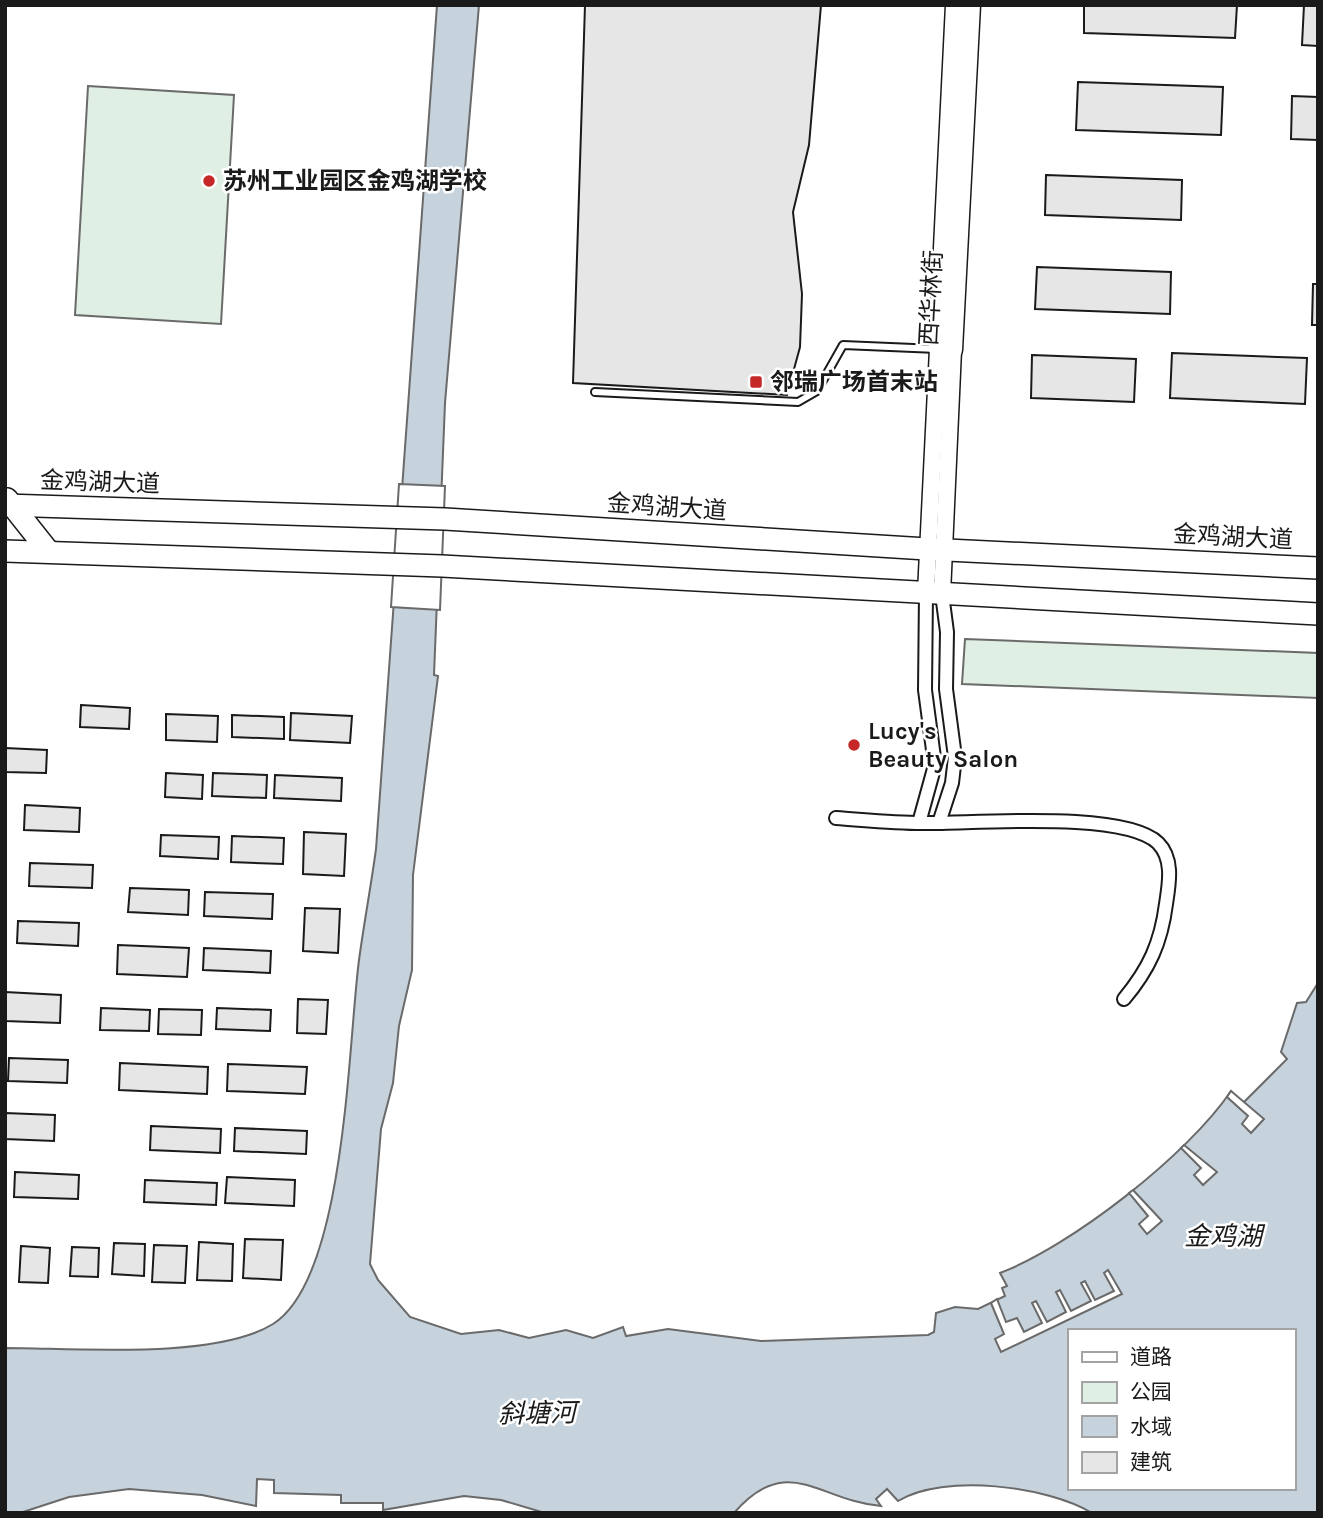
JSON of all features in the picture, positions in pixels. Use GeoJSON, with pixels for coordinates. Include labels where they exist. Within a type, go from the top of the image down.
{"type":"FeatureCollection","features":[{"type":"Feature","properties":{"kind":"main road","name":"西华林街"},"geometry":{"type":"LineString","coordinates":[[945,349],[956,5]]}},
{"type":"Feature","properties":{"kind":"main road","name":"西华林街"},"geometry":{"type":"LineString","coordinates":[[945,349],[971,5]]}},
{"type":"Feature","properties":{"kind":"main road","name":"金鸡湖大道"},"geometry":{"type":"LineString","coordinates":[[8,503],[445,519],[935,549],[1318,568]]}},
{"type":"Feature","properties":{"kind":"main road","name":"金鸡湖大道"},"geometry":{"type":"LineString","coordinates":[[8,503],[49,552]]}},
{"type":"Feature","properties":{"kind":"main road"},"geometry":{"type":"LineString","coordinates":[[5,551],[442,566],[1318,614]]}},
{"type":"Feature","properties":{"kind":"street","name":"西华林街"},"geometry":{"type":"LineString","coordinates":[[934,593],[945,349]]}},
{"type":"Feature","properties":{"kind":"street"},"geometry":{"type":"LineString","coordinates":[[919,823],[935,765],[925,690],[934,593]]}},
{"type":"Feature","properties":{"kind":"street"},"geometry":{"type":"LineString","coordinates":[[934,593],[947,632],[946,690],[955,757],[952,783],[939,823]]}},
{"type":"Feature","properties":{"kind":"street"},"geometry":{"type":"LineString","coordinates":[[836,818],[919,823],[1075,823],[1119,828],[1156,842],[1165,853],[1169,866],[1163,929],[1155,954],[1124,999]]}},
{"type":"Feature","properties":{"kind":"lane"},"geometry":{"type":"LineString","coordinates":[[595,392],[798,402],[817,391],[844,345],[945,349]]}},
{"type":"Feature","properties":{"kind":"green space"},"geometry":{"type":"Polygon","coordinates":[[[88,86],[234,95],[221,324],[75,315],[88,86]]]}},
{"type":"Feature","properties":{"kind":"green space"},"geometry":{"type":"Polygon","coordinates":[[[965,639],[1318,653],[1318,698],[962,684],[965,639]]]}},
{"type":"Feature","properties":{"kind":"water"},"geometry":{"type":"Polygon","coordinates":[[[437,5],[479,5],[445,403],[434,675],[438,676],[413,875],[412,970],[399,1026],[393,1083],[381,1129],[370,1264],[378,1280],[410,1317],[461,1334],[499,1330],[529,1338],[566,1330],[593,1338],[623,1327],[626,1336],[668,1329],[761,1341],[928,1335],[934,1332],[936,1313],[955,1307],[978,1309],[1005,1296],[1002,1288],[1007,1286],[1000,1273],[1060,1242],[1126,1196],[1187,1143],[1231,1091],[1243,1103],[1287,1059],[1281,1052],[1297,1003],[1306,1002],[1318,983],[1318,1513],[1092,1513],[1049,1496],[1023,1490],[968,1485],[918,1492],[898,1501],[887,1489],[876,1499],[881,1506],[859,1502],[805,1484],[788,1482],[771,1485],[753,1495],[734,1513],[545,1513],[501,1500],[464,1496],[383,1510],[383,1503],[341,1503],[341,1495],[274,1493],[274,1480],[257,1479],[256,1506],[202,1495],[129,1489],[69,1497],[20,1513],[5,1513],[5,1348],[144,1350],[216,1343],[248,1335],[273,1324],[297,1299],[316,1259],[339,1156],[359,960],[376,849],[437,5]]]}},
{"type":"Feature","properties":{"kind":"pier"},"geometry":{"type":"Polygon","coordinates":[[[399,484],[445,486],[440,610],[391,607],[399,484]]]}},
{"type":"Feature","properties":{"kind":"pier"},"geometry":{"type":"Polygon","coordinates":[[[1231,1091],[1264,1119],[1251,1133],[1242,1124],[1248,1116],[1227,1097],[1231,1091]]]}},
{"type":"Feature","properties":{"kind":"pier"},"geometry":{"type":"Polygon","coordinates":[[[1184,1145],[1217,1172],[1203,1185],[1194,1175],[1201,1168],[1181,1148],[1184,1145]]]}},
{"type":"Feature","properties":{"kind":"pier"},"geometry":{"type":"Polygon","coordinates":[[[1133,1190],[1162,1221],[1147,1234],[1139,1224],[1148,1216],[1129,1193],[1133,1190]]]}},
{"type":"Feature","properties":{"kind":"pier"},"geometry":{"type":"Polygon","coordinates":[[[1108,1270],[1122,1294],[1001,1352],[995,1339],[1004,1334],[991,1303],[997,1299],[1006,1322],[1017,1318],[1024,1332],[1042,1323],[1032,1303],[1036,1301],[1047,1322],[1066,1312],[1056,1292],[1060,1290],[1071,1311],[1091,1301],[1081,1283],[1085,1281],[1095,1300],[1114,1291],[1104,1273],[1108,1270]]]}},
{"type":"Feature","properties":{"kind":"building"},"geometry":{"type":"Polygon","coordinates":[[[585,5],[821,5],[809,145],[793,212],[802,294],[800,347],[787,395],[573,383],[585,5]]]}},
{"type":"Feature","properties":{"kind":"building"},"geometry":{"type":"Polygon","coordinates":[[[1084,5],[1237,5],[1235,38],[1084,33],[1084,5]]]}},
{"type":"Feature","properties":{"kind":"building"},"geometry":{"type":"Polygon","coordinates":[[[1304,5],[1318,5],[1318,46],[1302,45],[1304,5]]]}},
{"type":"Feature","properties":{"kind":"building"},"geometry":{"type":"Polygon","coordinates":[[[1078,82],[1223,87],[1221,135],[1076,130],[1078,82]]]}},
{"type":"Feature","properties":{"kind":"building"},"geometry":{"type":"Polygon","coordinates":[[[1292,96],[1318,97],[1318,140],[1291,139],[1292,96]]]}},
{"type":"Feature","properties":{"kind":"building"},"geometry":{"type":"Polygon","coordinates":[[[1046,175],[1182,180],[1181,220],[1045,215],[1046,175]]]}},
{"type":"Feature","properties":{"kind":"building"},"geometry":{"type":"Polygon","coordinates":[[[1037,267],[1171,272],[1170,314],[1035,309],[1037,267]]]}},
{"type":"Feature","properties":{"kind":"building"},"geometry":{"type":"Polygon","coordinates":[[[1313,284],[1318,284],[1318,325],[1312,325],[1313,284]]]}},
{"type":"Feature","properties":{"kind":"building"},"geometry":{"type":"Polygon","coordinates":[[[1172,353],[1307,358],[1305,404],[1170,398],[1172,353]]]}},
{"type":"Feature","properties":{"kind":"building"},"geometry":{"type":"Polygon","coordinates":[[[1032,355],[1136,359],[1134,402],[1031,398],[1032,355]]]}},
{"type":"Feature","properties":{"kind":"building"},"geometry":{"type":"Polygon","coordinates":[[[81,705],[130,708],[129,729],[80,727],[81,705]]]}},
{"type":"Feature","properties":{"kind":"building"},"geometry":{"type":"Polygon","coordinates":[[[291,713],[352,716],[350,743],[290,740],[291,713]]]}},
{"type":"Feature","properties":{"kind":"building"},"geometry":{"type":"Polygon","coordinates":[[[166,714],[218,716],[217,742],[166,740],[166,714]]]}},
{"type":"Feature","properties":{"kind":"building"},"geometry":{"type":"Polygon","coordinates":[[[232,715],[284,717],[284,739],[232,737],[232,715]]]}},
{"type":"Feature","properties":{"kind":"building"},"geometry":{"type":"Polygon","coordinates":[[[5,748],[47,750],[46,773],[5,772],[5,748]]]}},
{"type":"Feature","properties":{"kind":"building"},"geometry":{"type":"Polygon","coordinates":[[[166,773],[203,775],[202,799],[165,797],[166,773]]]}},
{"type":"Feature","properties":{"kind":"building"},"geometry":{"type":"Polygon","coordinates":[[[213,773],[267,775],[266,798],[212,796],[213,773]]]}},
{"type":"Feature","properties":{"kind":"building"},"geometry":{"type":"Polygon","coordinates":[[[275,775],[342,778],[341,801],[274,798],[275,775]]]}},
{"type":"Feature","properties":{"kind":"building"},"geometry":{"type":"Polygon","coordinates":[[[25,805],[80,808],[79,832],[24,830],[25,805]]]}},
{"type":"Feature","properties":{"kind":"building"},"geometry":{"type":"Polygon","coordinates":[[[304,832],[346,834],[344,876],[303,874],[304,832]]]}},
{"type":"Feature","properties":{"kind":"building"},"geometry":{"type":"Polygon","coordinates":[[[161,835],[219,837],[218,859],[160,856],[161,835]]]}},
{"type":"Feature","properties":{"kind":"building"},"geometry":{"type":"Polygon","coordinates":[[[232,836],[284,838],[283,864],[231,862],[232,836]]]}},
{"type":"Feature","properties":{"kind":"building"},"geometry":{"type":"Polygon","coordinates":[[[30,863],[93,865],[92,888],[29,886],[30,863]]]}},
{"type":"Feature","properties":{"kind":"building"},"geometry":{"type":"Polygon","coordinates":[[[130,888],[189,890],[188,915],[128,912],[130,888]]]}},
{"type":"Feature","properties":{"kind":"building"},"geometry":{"type":"Polygon","coordinates":[[[205,892],[273,894],[272,919],[204,916],[205,892]]]}},
{"type":"Feature","properties":{"kind":"building"},"geometry":{"type":"Polygon","coordinates":[[[305,908],[340,909],[338,953],[303,951],[305,908]]]}},
{"type":"Feature","properties":{"kind":"building"},"geometry":{"type":"Polygon","coordinates":[[[18,921],[79,923],[78,946],[17,943],[18,921]]]}},
{"type":"Feature","properties":{"kind":"building"},"geometry":{"type":"Polygon","coordinates":[[[118,945],[189,948],[187,977],[117,974],[118,945]]]}},
{"type":"Feature","properties":{"kind":"building"},"geometry":{"type":"Polygon","coordinates":[[[204,948],[271,951],[270,973],[203,970],[204,948]]]}},
{"type":"Feature","properties":{"kind":"building"},"geometry":{"type":"Polygon","coordinates":[[[5,992],[61,995],[60,1023],[5,1021],[5,992]]]}},
{"type":"Feature","properties":{"kind":"building"},"geometry":{"type":"Polygon","coordinates":[[[298,999],[328,1000],[326,1034],[297,1033],[298,999]]]}},
{"type":"Feature","properties":{"kind":"building"},"geometry":{"type":"Polygon","coordinates":[[[101,1008],[150,1010],[149,1031],[100,1030],[101,1008]]]}},
{"type":"Feature","properties":{"kind":"building"},"geometry":{"type":"Polygon","coordinates":[[[217,1008],[271,1010],[270,1031],[216,1029],[217,1008]]]}},
{"type":"Feature","properties":{"kind":"building"},"geometry":{"type":"Polygon","coordinates":[[[159,1009],[202,1010],[201,1035],[158,1034],[159,1009]]]}},
{"type":"Feature","properties":{"kind":"building"},"geometry":{"type":"Polygon","coordinates":[[[9,1058],[68,1060],[67,1083],[8,1081],[9,1058]]]}},
{"type":"Feature","properties":{"kind":"building"},"geometry":{"type":"Polygon","coordinates":[[[120,1063],[208,1067],[207,1094],[119,1090],[120,1063]]]}},
{"type":"Feature","properties":{"kind":"building"},"geometry":{"type":"Polygon","coordinates":[[[228,1064],[307,1067],[305,1094],[227,1091],[228,1064]]]}},
{"type":"Feature","properties":{"kind":"building"},"geometry":{"type":"Polygon","coordinates":[[[5,1113],[55,1115],[54,1141],[5,1139],[5,1113]]]}},
{"type":"Feature","properties":{"kind":"building"},"geometry":{"type":"Polygon","coordinates":[[[151,1126],[221,1129],[220,1153],[150,1150],[151,1126]]]}},
{"type":"Feature","properties":{"kind":"building"},"geometry":{"type":"Polygon","coordinates":[[[235,1128],[307,1131],[306,1154],[234,1151],[235,1128]]]}},
{"type":"Feature","properties":{"kind":"building"},"geometry":{"type":"Polygon","coordinates":[[[15,1172],[79,1175],[78,1199],[14,1197],[15,1172]]]}},
{"type":"Feature","properties":{"kind":"building"},"geometry":{"type":"Polygon","coordinates":[[[227,1177],[295,1180],[294,1206],[225,1203],[227,1177]]]}},
{"type":"Feature","properties":{"kind":"building"},"geometry":{"type":"Polygon","coordinates":[[[145,1180],[217,1183],[216,1205],[144,1202],[145,1180]]]}},
{"type":"Feature","properties":{"kind":"building"},"geometry":{"type":"Polygon","coordinates":[[[245,1239],[283,1240],[281,1280],[243,1278],[245,1239]]]}},
{"type":"Feature","properties":{"kind":"building"},"geometry":{"type":"Polygon","coordinates":[[[199,1242],[233,1244],[232,1281],[197,1280],[199,1242]]]}},
{"type":"Feature","properties":{"kind":"building"},"geometry":{"type":"Polygon","coordinates":[[[114,1243],[145,1244],[144,1276],[112,1274],[114,1243]]]}},
{"type":"Feature","properties":{"kind":"building"},"geometry":{"type":"Polygon","coordinates":[[[154,1245],[187,1246],[185,1283],[152,1282],[154,1245]]]}},
{"type":"Feature","properties":{"kind":"building"},"geometry":{"type":"Polygon","coordinates":[[[21,1246],[50,1248],[48,1283],[19,1282],[21,1246]]]}},
{"type":"Feature","properties":{"kind":"building"},"geometry":{"type":"Polygon","coordinates":[[[72,1247],[99,1248],[98,1277],[70,1276],[72,1247]]]}},
{"type":"Feature","properties":{"kind":"place","name":"苏州工业园区金鸡湖学校"},"geometry":{"type":"Point","coordinates":[209,181]}},
{"type":"Feature","properties":{"kind":"place","name":"邻瑞广场首末站"},"geometry":{"type":"Point","coordinates":[756,382]}},
{"type":"Feature","properties":{"kind":"place","name":"Lucy's Beauty Salon"},"geometry":{"type":"Point","coordinates":[854,745]}},
{"type":"Feature","properties":{"kind":"water label","name":"金鸡湖"},"geometry":{"type":"Point","coordinates":[1223,1236]}},
{"type":"Feature","properties":{"kind":"water label","name":"斜塘河"},"geometry":{"type":"Point","coordinates":[537,1413]}}]}
